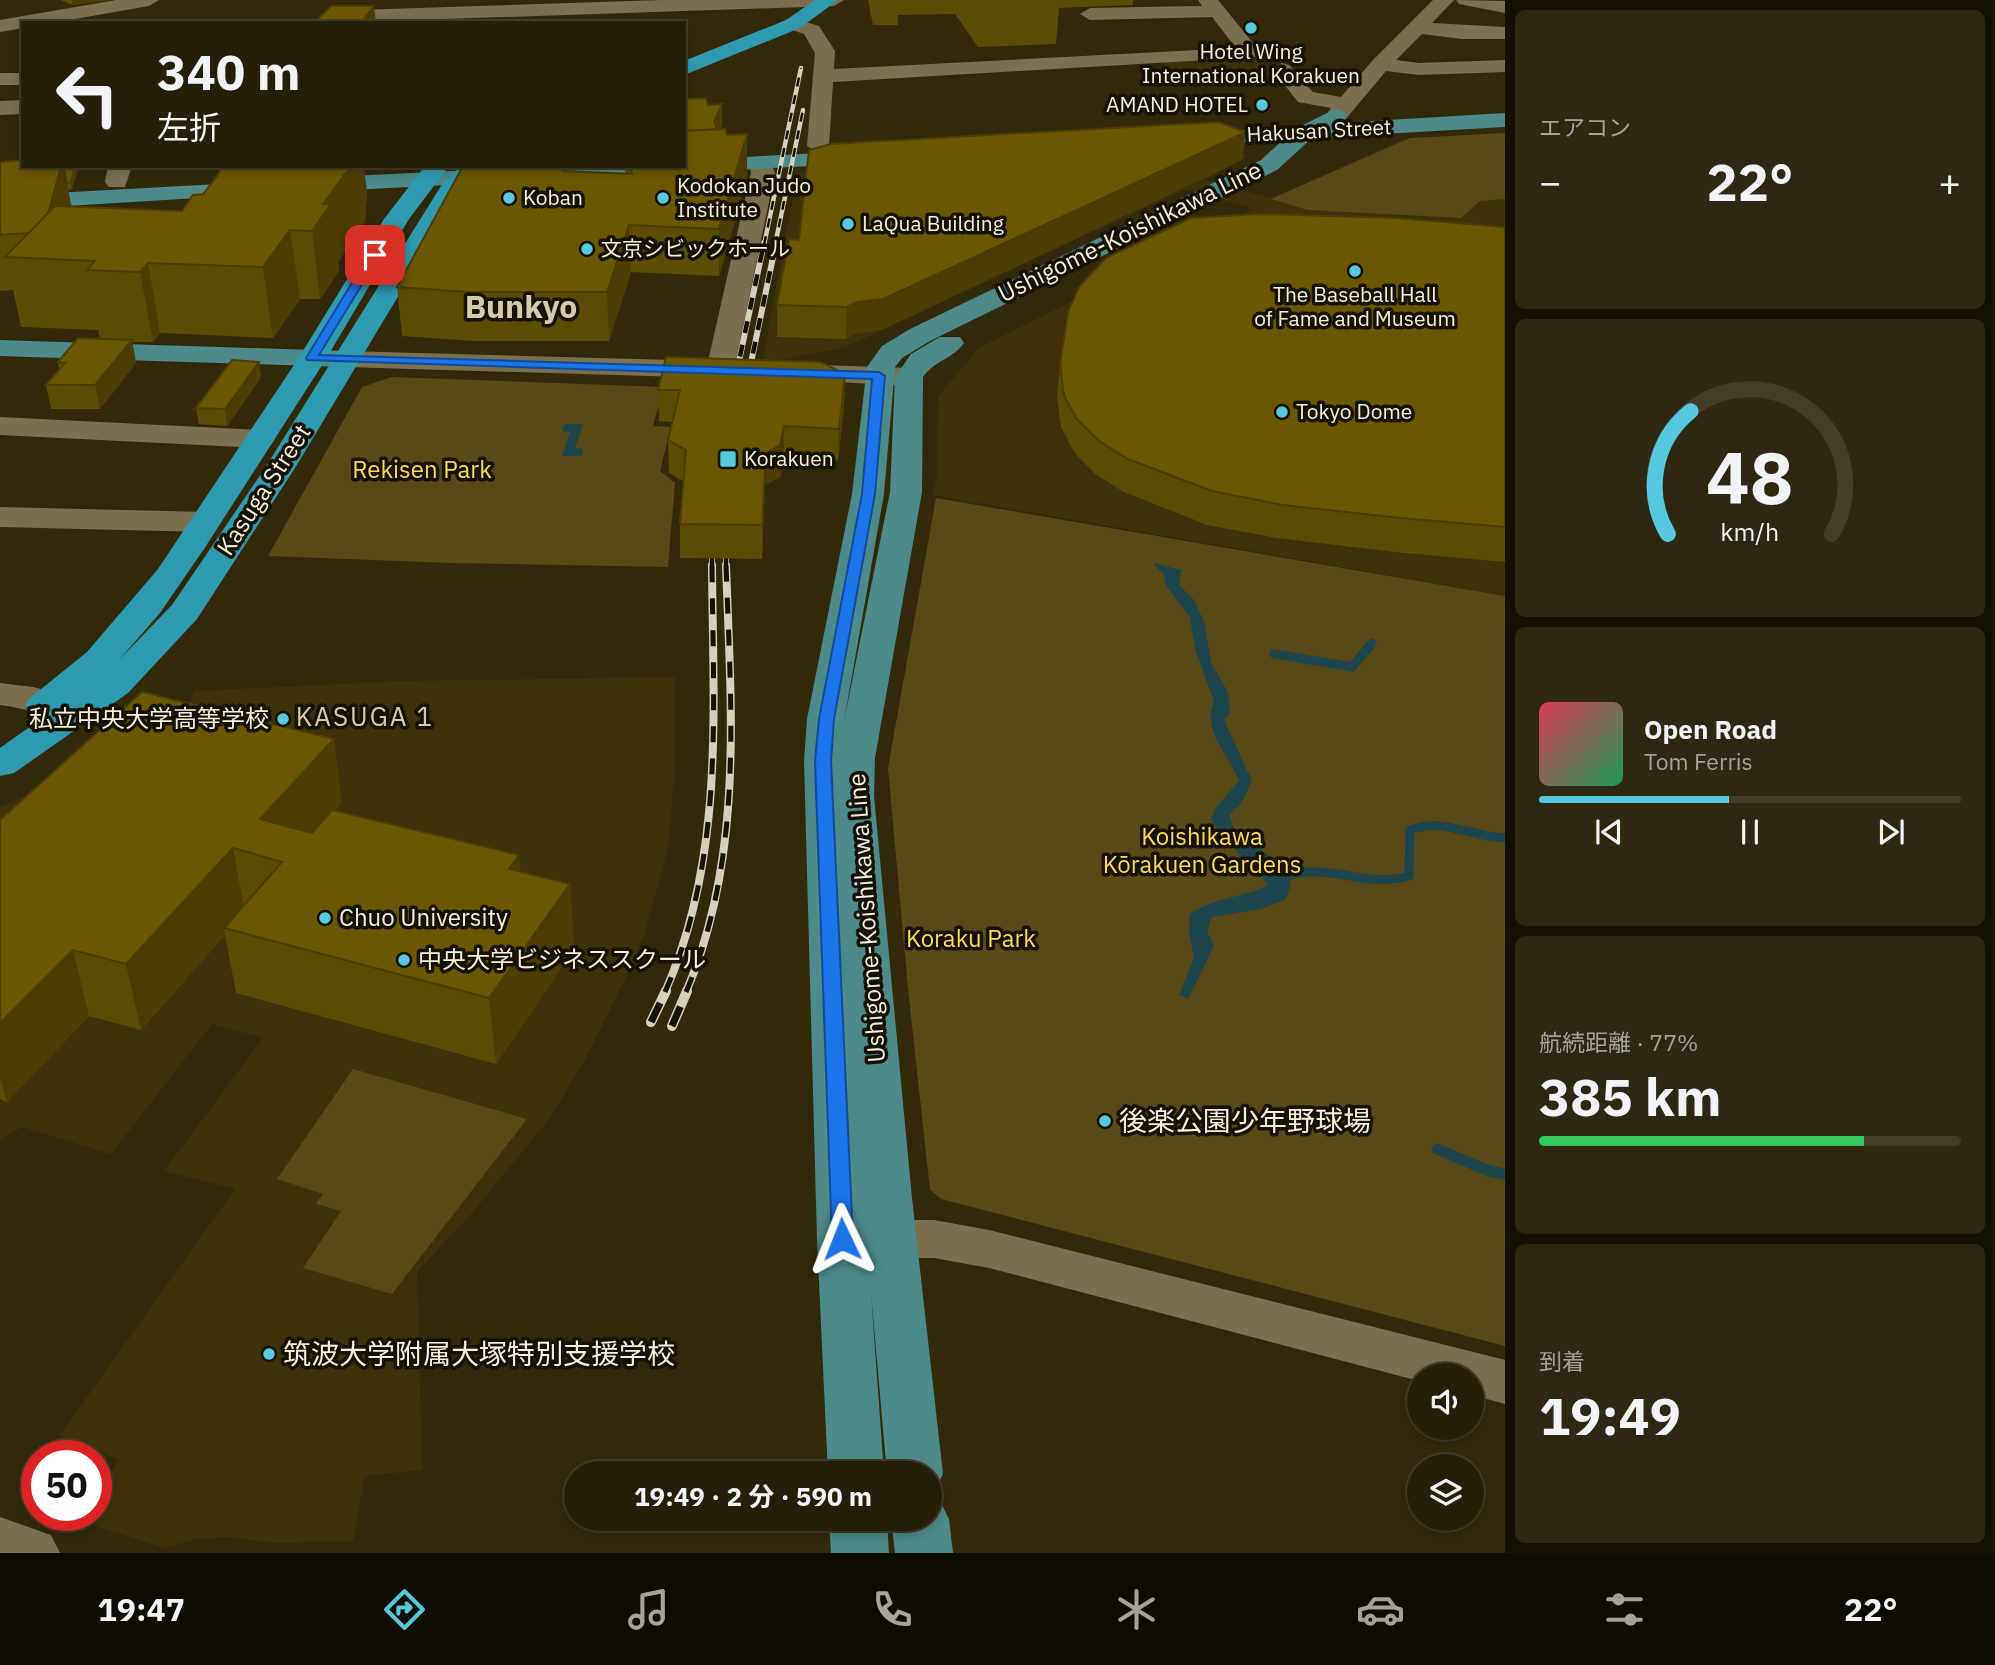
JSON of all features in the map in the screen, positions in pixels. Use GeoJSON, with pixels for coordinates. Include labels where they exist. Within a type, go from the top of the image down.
{"type":"FeatureCollection","features":[{"type":"Feature","properties":{"kind":"highway"},"geometry":{"type":"LineString","coordinates":[[686,68],[793,24],[828,0]]}},
{"type":"Feature","properties":{"kind":"highway"},"geometry":{"type":"LineString","coordinates":[[686,49],[769,16],[798,1]]}},
{"type":"Feature","properties":{"kind":"highway","name":"Kasuga Street"},"geometry":{"type":"LineString","coordinates":[[0,735],[66,706],[128,674],[185,612],[280,468],[449,191],[468,172]]}},
{"type":"Feature","properties":{"kind":"highway","name":"Kasuga Street"},"geometry":{"type":"LineString","coordinates":[[0,765],[66,706],[96,665],[127,632],[260,439],[407,201],[432,173]]}},
{"type":"Feature","properties":{"kind":"main road","name":"Hakusan Street"},"geometry":{"type":"LineString","coordinates":[[1505,106],[1341,116],[1174,133],[1306,132],[1341,116],[1505,120]]}},
{"type":"Feature","properties":{"kind":"main road"},"geometry":{"type":"LineString","coordinates":[[1314,157],[1341,116]]}},
{"type":"Feature","properties":{"kind":"main road","name":"Ushigome-Koishikawa Line"},"geometry":{"type":"LineString","coordinates":[[857,1461],[867,1238],[856,758],[906,492],[894,376],[885,359],[902,345],[1269,165],[1306,132]]}},
{"type":"Feature","properties":{"kind":"main road"},"geometry":{"type":"LineString","coordinates":[[686,153],[818,146],[879,150],[761,163],[686,165]]}},
{"type":"Feature","properties":{"kind":"main road"},"geometry":{"type":"LineString","coordinates":[[0,204],[234,201],[285,180],[356,168]]}},
{"type":"Feature","properties":{"kind":"main road"},"geometry":{"type":"LineString","coordinates":[[0,188],[119,174],[285,180],[598,168]]}},
{"type":"Feature","properties":{"kind":"main road","name":"Ushigome-Koishikawa Line"},"geometry":{"type":"LineString","coordinates":[[894,376],[937,349],[1294,174]]}},
{"type":"Feature","properties":{"kind":"main road"},"geometry":{"type":"LineString","coordinates":[[0,348],[346,359]]}},
{"type":"Feature","properties":{"kind":"main road","name":"Ushigome-Koishikawa Line"},"geometry":{"type":"LineString","coordinates":[[867,1238],[912,1461]]}},
{"type":"Feature","properties":{"kind":"main road"},"geometry":{"type":"LineString","coordinates":[[859,1531],[860,1553]]}},
{"type":"Feature","properties":{"kind":"main road"},"geometry":{"type":"LineString","coordinates":[[921,1531],[924,1553]]}},
{"type":"Feature","properties":{"kind":"street"},"geometry":{"type":"LineString","coordinates":[[0,16],[90,0]]}},
{"type":"Feature","properties":{"kind":"street"},"geometry":{"type":"LineString","coordinates":[[29,21],[149,0]]}},
{"type":"Feature","properties":{"kind":"street"},"geometry":{"type":"LineString","coordinates":[[357,16],[834,0]]}},
{"type":"Feature","properties":{"kind":"street"},"geometry":{"type":"LineString","coordinates":[[1282,69],[1306,97],[1341,116],[1380,64],[1444,0]]}},
{"type":"Feature","properties":{"kind":"street"},"geometry":{"type":"LineString","coordinates":[[1466,0],[1501,5]]}},
{"type":"Feature","properties":{"kind":"street"},"geometry":{"type":"LineString","coordinates":[[822,76],[1251,53],[1212,5],[1090,14]]}},
{"type":"Feature","properties":{"kind":"street"},"geometry":{"type":"LineString","coordinates":[[0,26],[21,22]]}},
{"type":"Feature","properties":{"kind":"street"},"geometry":{"type":"LineString","coordinates":[[793,24],[816,33],[818,45],[825,51],[818,146]]}},
{"type":"Feature","properties":{"kind":"street"},"geometry":{"type":"LineString","coordinates":[[1415,27],[1462,33],[1505,33]]}},
{"type":"Feature","properties":{"kind":"street"},"geometry":{"type":"LineString","coordinates":[[1462,33],[1497,66],[1505,88]]}},
{"type":"Feature","properties":{"kind":"street"},"geometry":{"type":"LineString","coordinates":[[1380,64],[1419,69],[1497,66]]}},
{"type":"Feature","properties":{"kind":"street"},"geometry":{"type":"LineString","coordinates":[[0,79],[21,79]]}},
{"type":"Feature","properties":{"kind":"street"},"geometry":{"type":"LineString","coordinates":[[0,108],[21,107]]}},
{"type":"Feature","properties":{"kind":"street"},"geometry":{"type":"LineString","coordinates":[[745,371],[763,173],[761,163]]}},
{"type":"Feature","properties":{"kind":"street"},"geometry":{"type":"LineString","coordinates":[[346,359],[894,376]]}},
{"type":"Feature","properties":{"kind":"street"},"geometry":{"type":"LineString","coordinates":[[0,426],[260,439]]}},
{"type":"Feature","properties":{"kind":"street"},"geometry":{"type":"LineString","coordinates":[[0,517],[205,522]]}},
{"type":"Feature","properties":{"kind":"street"},"geometry":{"type":"LineString","coordinates":[[0,694],[66,706]]}},
{"type":"Feature","properties":{"kind":"street"},"geometry":{"type":"LineString","coordinates":[[867,1238],[933,1239],[989,1249],[1505,1382]]}},
{"type":"Feature","properties":{"kind":"street"},"geometry":{"type":"LineString","coordinates":[[0,1542],[31,1553]]}},
{"type":"Feature","properties":{"kind":"shaded area"},"geometry":{"type":"Polygon","coordinates":[[[1248,55],[1271,67],[1280,76],[1171,77],[1161,59],[1248,55]]]}},
{"type":"Feature","properties":{"kind":"shaded area"},"geometry":{"type":"Polygon","coordinates":[[[1505,133],[1505,596],[933,495],[937,474],[938,396],[979,348],[1254,209],[1185,189],[844,348],[783,359],[763,359],[797,174],[1214,150],[1243,152],[1247,157],[1205,180],[1271,198],[1404,139],[1505,133]]]}},
{"type":"Feature","properties":{"kind":"shaded area","name":"Chuo University"},"geometry":{"type":"Polygon","coordinates":[[[675,677],[675,767],[668,848],[645,932],[631,967],[588,1054],[550,1118],[473,1212],[417,1272],[422,1470],[365,1476],[353,1541],[274,1543],[230,1537],[196,1539],[165,1548],[111,1531],[112,1470],[119,1460],[112,1457],[112,1440],[72,1440],[60,1435],[235,1189],[164,1171],[263,1038],[212,1024],[111,1154],[22,1127],[0,1140],[0,807],[173,733],[195,691],[402,681],[675,677]]]}},
{"type":"Feature","properties":{"kind":"green space"},"geometry":{"type":"Polygon","coordinates":[[[1505,133],[1505,199],[1480,201],[1461,218],[1308,210],[1271,199],[1410,138],[1505,133]]]}},
{"type":"Feature","properties":{"kind":"green space","name":"Rekisen Park"},"geometry":{"type":"Polygon","coordinates":[[[392,377],[664,387],[653,426],[671,427],[660,471],[675,483],[668,567],[268,556],[362,387],[392,377]]]}},
{"type":"Feature","properties":{"kind":"green space","name":"Koishikawa Kōrakuen Gardens"},"geometry":{"type":"Polygon","coordinates":[[[936,498],[1505,596],[1505,1346],[941,1199],[930,1190],[888,768],[936,498]]]}},
{"type":"Feature","properties":{"kind":"green space"},"geometry":{"type":"Polygon","coordinates":[[[353,1069],[527,1119],[392,1294],[303,1268],[341,1211],[316,1204],[323,1194],[277,1179],[353,1069]]]}},
{"type":"Feature","properties":{"kind":"water"},"geometry":{"type":"Polygon","coordinates":[[[565,424],[583,424],[575,448],[583,449],[582,456],[562,456],[570,432],[562,431],[565,424]]]}},
{"type":"Feature","properties":{"kind":"water"},"geometry":{"type":"Polygon","coordinates":[[[1153,563],[1181,570],[1179,585],[1194,600],[1205,624],[1211,663],[1228,692],[1230,712],[1224,720],[1252,781],[1242,802],[1229,815],[1234,828],[1281,866],[1291,883],[1286,899],[1261,909],[1212,917],[1207,931],[1214,946],[1188,999],[1179,995],[1194,958],[1189,932],[1190,914],[1208,905],[1268,885],[1211,819],[1216,808],[1239,781],[1211,723],[1214,701],[1195,649],[1190,617],[1166,586],[1164,575],[1153,563]]]}},
{"type":"Feature","properties":{"kind":"building"},"geometry":{"type":"Polygon","coordinates":[[[331,6],[374,6],[363,21],[316,21],[331,6]]]}},
{"type":"Feature","properties":{"kind":"building"},"geometry":{"type":"Polygon","coordinates":[[[706,98],[708,105],[722,104],[714,122],[717,129],[686,131],[686,99],[706,98]]]}},
{"type":"Feature","properties":{"kind":"building"},"geometry":{"type":"Polygon","coordinates":[[[1218,122],[1246,132],[883,299],[857,302],[847,307],[777,305],[789,239],[799,240],[809,150],[831,144],[1218,122]]]}},
{"type":"Feature","properties":{"kind":"building"},"geometry":{"type":"Polygon","coordinates":[[[725,129],[727,135],[747,134],[719,229],[629,225],[607,292],[469,292],[397,287],[462,168],[559,168],[564,171],[632,174],[630,168],[686,168],[686,131],[725,129]]]}},
{"type":"Feature","properties":{"kind":"building"},"geometry":{"type":"Polygon","coordinates":[[[21,160],[21,168],[60,168],[48,214],[29,233],[0,235],[0,162],[21,160]]]}},
{"type":"Feature","properties":{"kind":"building"},"geometry":{"type":"Polygon","coordinates":[[[63,168],[74,168],[71,182],[67,183],[63,168]]]}},
{"type":"Feature","properties":{"kind":"building"},"geometry":{"type":"Polygon","coordinates":[[[222,168],[350,168],[323,204],[331,204],[312,231],[290,230],[263,267],[148,263],[140,272],[87,270],[95,261],[5,257],[55,206],[182,211],[193,195],[203,194],[222,168]]]}},
{"type":"Feature","properties":{"kind":"building","name":"Tokyo Dome"},"geometry":{"type":"Polygon","coordinates":[[[1258,214],[1397,218],[1505,227],[1505,527],[1283,505],[1212,491],[1128,459],[1099,441],[1077,419],[1064,396],[1060,365],[1068,312],[1079,287],[1106,258],[1191,218],[1258,214]]]}},
{"type":"Feature","properties":{"kind":"building"},"geometry":{"type":"Polygon","coordinates":[[[78,338],[132,340],[95,385],[46,385],[65,363],[58,362],[78,338]]]}},
{"type":"Feature","properties":{"kind":"building","name":"Korakuen"},"geometry":{"type":"Polygon","coordinates":[[[666,357],[821,362],[845,374],[839,429],[784,426],[780,445],[766,453],[762,525],[680,524],[686,450],[668,440],[680,390],[658,390],[666,357]]]}},
{"type":"Feature","properties":{"kind":"building"},"geometry":{"type":"Polygon","coordinates":[[[232,360],[259,362],[225,409],[196,408],[232,360]]]}},
{"type":"Feature","properties":{"kind":"building"},"geometry":{"type":"Polygon","coordinates":[[[142,692],[334,739],[260,819],[312,833],[332,810],[519,855],[509,869],[570,884],[489,998],[224,928],[282,862],[233,848],[126,964],[73,950],[0,1023],[0,820],[142,692]]]}},
{"type":"Feature","properties":{"kind":"waterway"},"geometry":{"type":"LineString","coordinates":[[1274,654],[1352,667],[1372,643]]}},
{"type":"Feature","properties":{"kind":"waterway"},"geometry":{"type":"LineString","coordinates":[[1287,876],[1319,872],[1377,880],[1409,876],[1410,830],[1422,827],[1446,827],[1505,838]]}},
{"type":"Feature","properties":{"kind":"waterway"},"geometry":{"type":"LineString","coordinates":[[1437,1149],[1489,1171],[1505,1174]]}},
{"type":"Feature","properties":{"kind":"railway"},"geometry":{"type":"LineString","coordinates":[[764,245],[801,68]]}},
{"type":"Feature","properties":{"kind":"railway"},"geometry":{"type":"LineString","coordinates":[[775,245],[803,110]]}},
{"type":"Feature","properties":{"kind":"railway"},"geometry":{"type":"LineString","coordinates":[[735,380],[764,243]]}},
{"type":"Feature","properties":{"kind":"railway"},"geometry":{"type":"LineString","coordinates":[[748,377],[776,243]]}},
{"type":"Feature","properties":{"kind":"railway"},"geometry":{"type":"LineString","coordinates":[[712,558],[712,565]]}},
{"type":"Feature","properties":{"kind":"railway"},"geometry":{"type":"LineString","coordinates":[[726,558],[726,565]]}},
{"type":"Feature","properties":{"kind":"railway"},"geometry":{"type":"LineString","coordinates":[[665,992],[684,941],[698,889],[707,836],[714,674],[712,565]]}},
{"type":"Feature","properties":{"kind":"railway"},"geometry":{"type":"LineString","coordinates":[[686,992],[705,941],[725,836],[731,728],[726,565]]}},
{"type":"Feature","properties":{"kind":"railway"},"geometry":{"type":"LineString","coordinates":[[651,1022],[666,991]]}},
{"type":"Feature","properties":{"kind":"railway"},"geometry":{"type":"LineString","coordinates":[[672,1026],[687,991]]}},
{"type":"Feature","properties":{"kind":"place","name":"Hotel Wing International Korakuen"},"geometry":{"type":"Point","coordinates":[1251,28]}},
{"type":"Feature","properties":{"kind":"place","name":"AMAND HOTEL"},"geometry":{"type":"Point","coordinates":[1262,105]}},
{"type":"Feature","properties":{"kind":"place","name":"Koban"},"geometry":{"type":"Point","coordinates":[509,198]}},
{"type":"Feature","properties":{"kind":"place","name":"Kodokan Judo Institute"},"geometry":{"type":"Point","coordinates":[663,198]}},
{"type":"Feature","properties":{"kind":"place","name":"LaQua Building"},"geometry":{"type":"Point","coordinates":[848,224]}},
{"type":"Feature","properties":{"kind":"place","name":"文京シビックホール"},"geometry":{"type":"Point","coordinates":[587,249]}},
{"type":"Feature","properties":{"kind":"place","name":"The Baseball Hall of Fame and Museum"},"geometry":{"type":"Point","coordinates":[1355,271]}},
{"type":"Feature","properties":{"kind":"place","name":"Tokyo Dome"},"geometry":{"type":"Point","coordinates":[1282,412]}},
{"type":"Feature","properties":{"kind":"place","name":"Korakuen"},"geometry":{"type":"Point","coordinates":[728,459]}},
{"type":"Feature","properties":{"kind":"place","name":"私立中央大学高等学校"},"geometry":{"type":"Point","coordinates":[283,719]}},
{"type":"Feature","properties":{"kind":"place","name":"Chuo University"},"geometry":{"type":"Point","coordinates":[325,918]}},
{"type":"Feature","properties":{"kind":"place","name":"中央大学ビジネススクール"},"geometry":{"type":"Point","coordinates":[404,960]}},
{"type":"Feature","properties":{"kind":"place","name":"後楽公園少年野球場"},"geometry":{"type":"Point","coordinates":[1105,1121]}},
{"type":"Feature","properties":{"kind":"place","name":"筑波大学附属大塚特別支援学校"},"geometry":{"type":"Point","coordinates":[269,1354]}},
{"type":"Feature","properties":{"kind":"district","name":"Bunkyo"},"geometry":{"type":"Point","coordinates":[521,307]}},
{"type":"Feature","properties":{"kind":"district","name":"KASUGA 1"},"geometry":{"type":"Point","coordinates":[365,717]}},
{"type":"Feature","properties":{"kind":"route"},"geometry":{"type":"LineString","coordinates":[[375,255],[312,358],[879,376],[869,494],[826,719],[823,761],[842,1239]]}},
{"type":"Feature","properties":{"kind":"park label","name":"Koraku Park"},"geometry":{"type":"Point","coordinates":[971,939]}}]}
